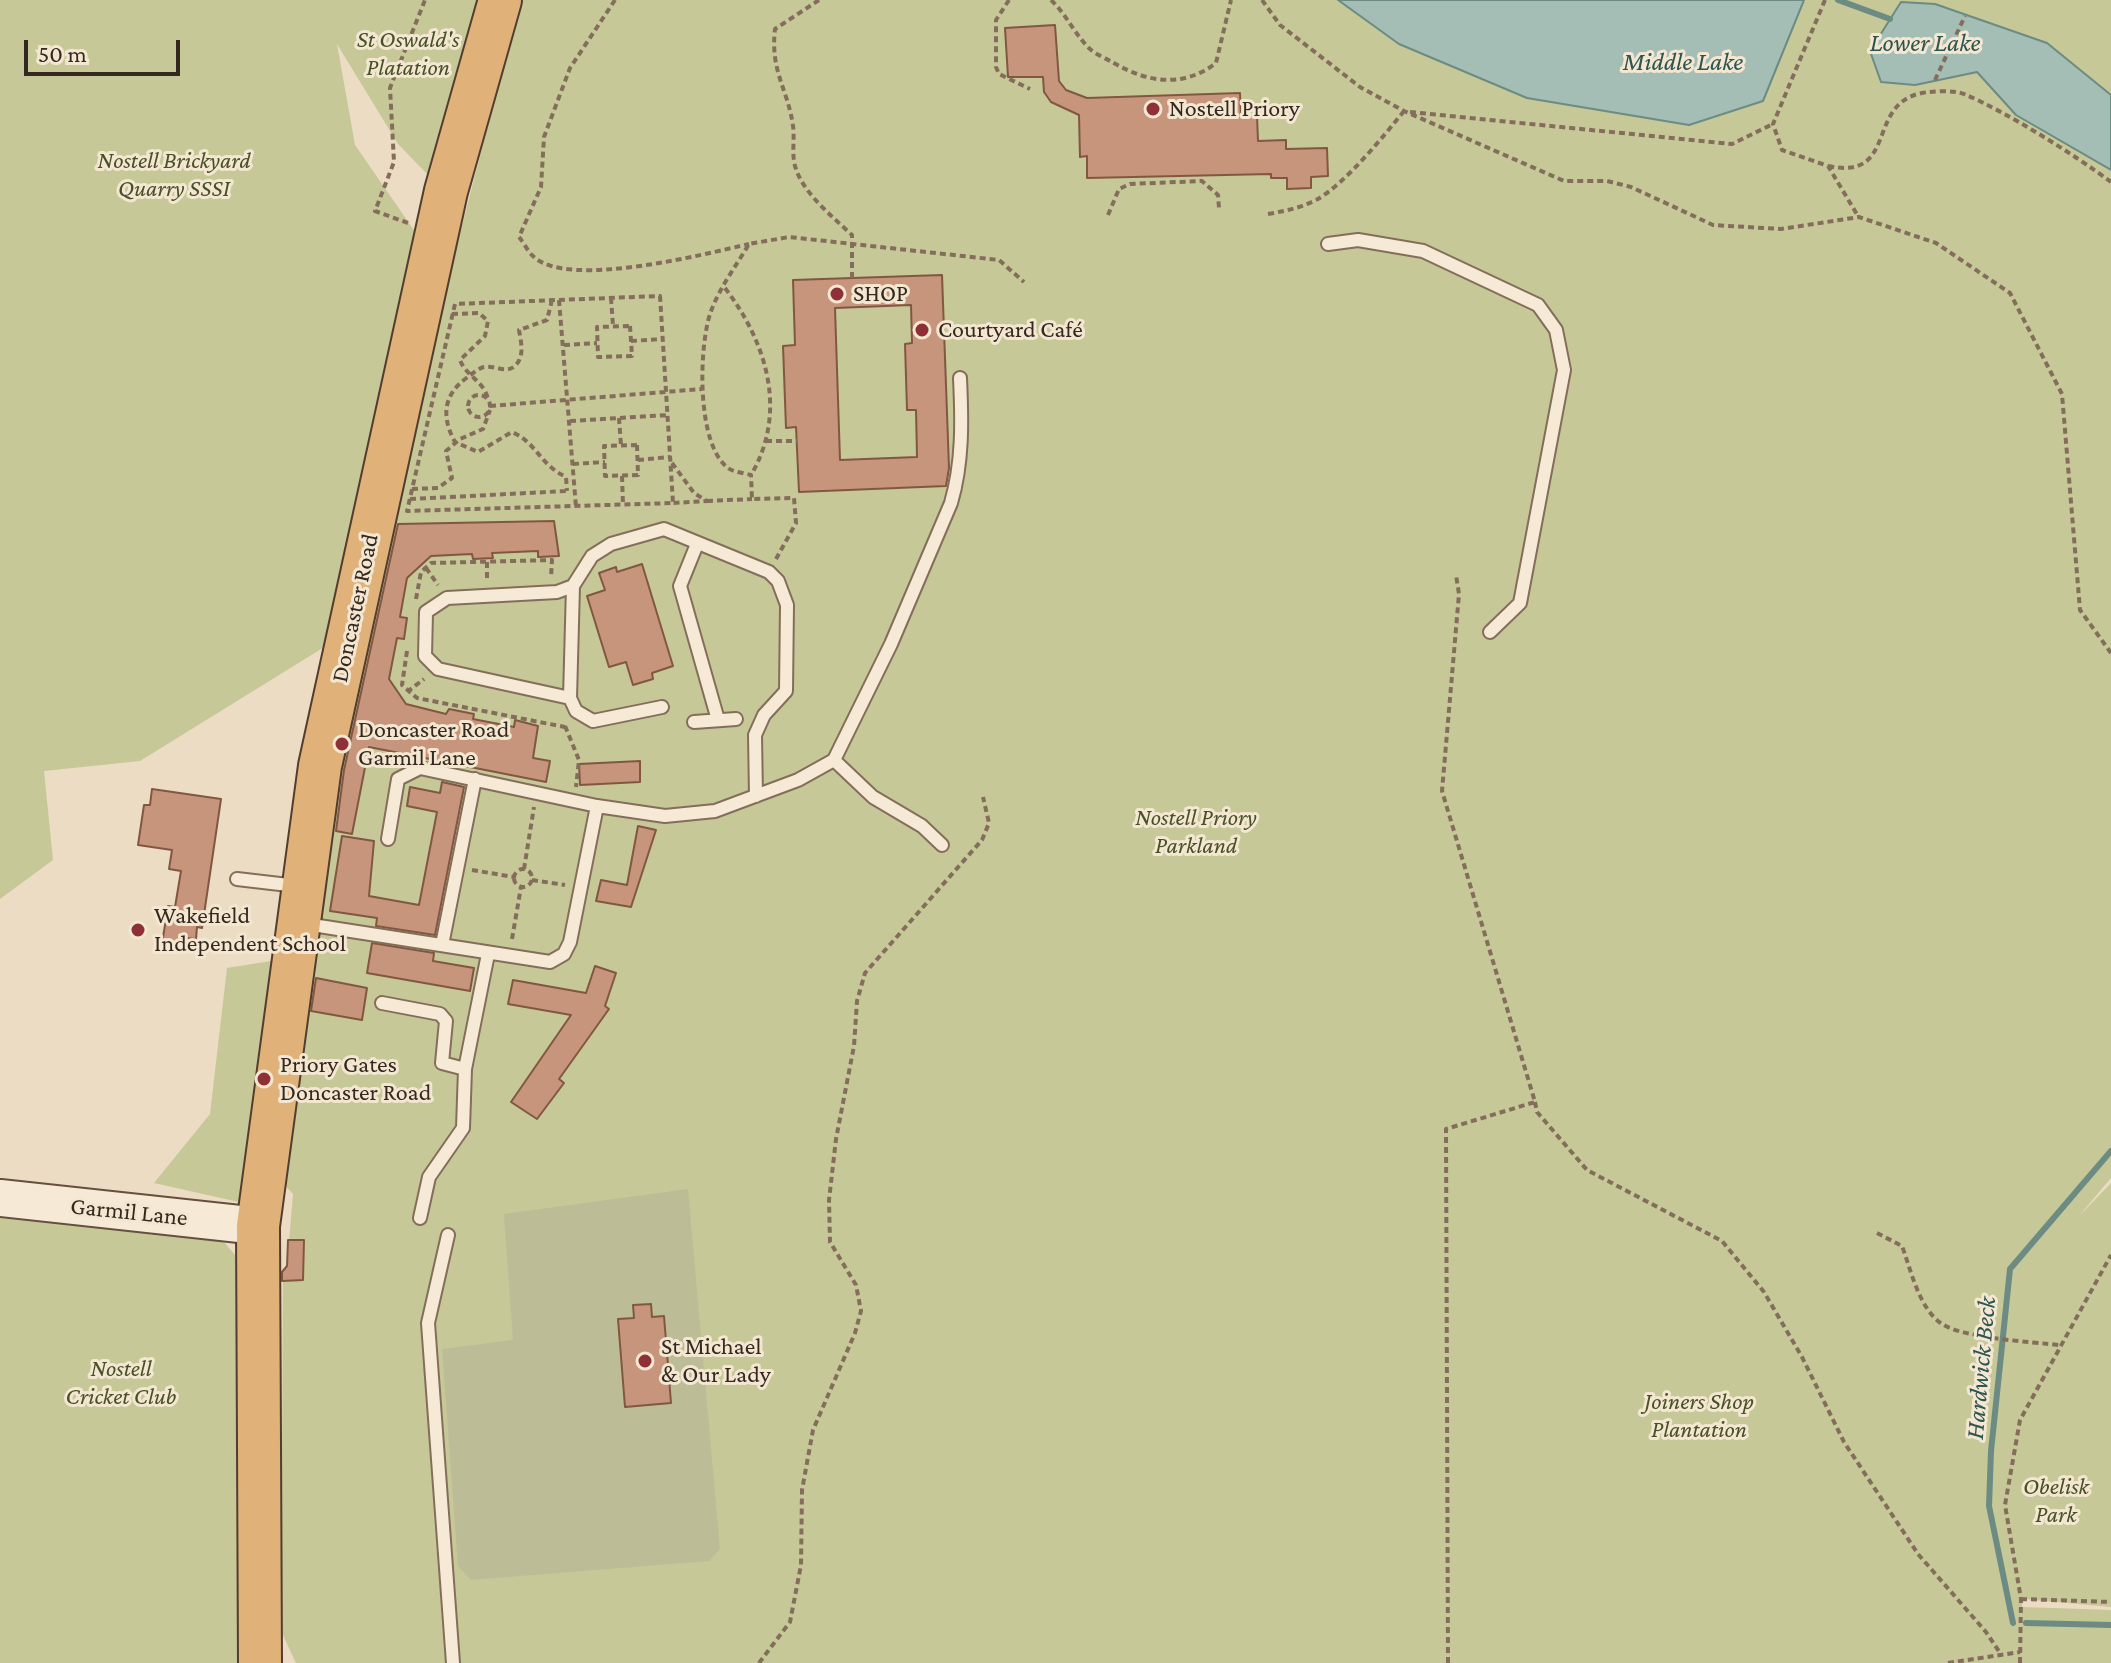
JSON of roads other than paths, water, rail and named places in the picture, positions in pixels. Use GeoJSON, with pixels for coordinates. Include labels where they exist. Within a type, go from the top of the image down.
{"type":"FeatureCollection","features":[{"type":"Feature","properties":{"kind":"highway","name":"Doncaster Road"},"geometry":{"type":"LineString","coordinates":[[260,1663],[258,1226],[320,766],[436,233],[500,0]]}},
{"type":"Feature","properties":{"kind":"main road","name":"Garmil Lane"},"geometry":{"type":"LineString","coordinates":[[0,1198],[258,1226]]}},
{"type":"Feature","properties":{"kind":"lane"},"geometry":{"type":"LineString","coordinates":[[1328,244],[1358,240],[1423,251],[1538,305],[1556,330],[1564,370],[1520,603],[1490,632]]}},
{"type":"Feature","properties":{"kind":"lane"},"geometry":{"type":"LineString","coordinates":[[388,839],[398,779],[420,768],[597,806],[684,816],[736,805],[798,780],[834,760],[891,644],[951,503],[958,481],[962,435],[960,378]]}},
{"type":"Feature","properties":{"kind":"lane"},"geometry":{"type":"LineString","coordinates":[[662,707],[593,721],[576,711],[567,697],[573,586],[592,556],[639,534],[664,529],[769,572],[785,592],[787,681],[781,699],[764,715],[755,735],[756,796]]}},
{"type":"Feature","properties":{"kind":"lane"},"geometry":{"type":"LineString","coordinates":[[697,544],[680,586],[718,720]]}},
{"type":"Feature","properties":{"kind":"lane"},"geometry":{"type":"LineString","coordinates":[[567,697],[438,669],[425,656],[426,612],[447,598],[550,593],[573,586]]}},
{"type":"Feature","properties":{"kind":"lane"},"geometry":{"type":"LineString","coordinates":[[694,722],[736,719]]}},
{"type":"Feature","properties":{"kind":"lane"},"geometry":{"type":"LineString","coordinates":[[834,760],[873,797],[922,826],[942,845]]}},
{"type":"Feature","properties":{"kind":"lane"},"geometry":{"type":"LineString","coordinates":[[442,945],[475,779]]}},
{"type":"Feature","properties":{"kind":"lane"},"geometry":{"type":"LineString","coordinates":[[237,879],[301,905],[442,945],[550,962],[564,954],[570,942],[597,806]]}},
{"type":"Feature","properties":{"kind":"lane"},"geometry":{"type":"LineString","coordinates":[[420,1218],[429,1177],[463,1128],[465,1069],[488,954]]}},
{"type":"Feature","properties":{"kind":"lane"},"geometry":{"type":"LineString","coordinates":[[382,1003],[440,1014],[446,1021],[442,1063],[465,1069]]}},
{"type":"Feature","properties":{"kind":"lane"},"geometry":{"type":"LineString","coordinates":[[448,1235],[428,1323],[453,1663]]}},
{"type":"Feature","properties":{"kind":"water","name":"Middle Lake"},"geometry":{"type":"Polygon","coordinates":[[[1338,0],[1804,0],[1763,101],[1689,125],[1527,98],[1399,44],[1338,0]]]}},
{"type":"Feature","properties":{"kind":"water","name":"Lower Lake"},"geometry":{"type":"Polygon","coordinates":[[[1901,2],[1935,4],[2047,43],[2111,95],[2111,170],[2016,115],[1977,72],[1915,85],[1881,82],[1870,51],[1901,2]]]}},
{"type":"Feature","properties":{"kind":"waterway"},"geometry":{"type":"LineString","coordinates":[[1838,0],[1890,19]]}},
{"type":"Feature","properties":{"kind":"waterway","name":"Hardwick Beck"},"geometry":{"type":"LineString","coordinates":[[2013,1623],[1989,1506],[1991,1451],[2010,1269],[2111,1151]]}},
{"type":"Feature","properties":{"kind":"waterway","name":"Hardwick Beck"},"geometry":{"type":"LineString","coordinates":[[2026,1623],[2111,1625]]}},
{"type":"Feature","properties":{"kind":"place","name":"Nostell Priory"},"geometry":{"type":"Point","coordinates":[1153,109]}},
{"type":"Feature","properties":{"kind":"place","name":"SHOP"},"geometry":{"type":"Point","coordinates":[837,294]}},
{"type":"Feature","properties":{"kind":"place","name":"Courtyard Café"},"geometry":{"type":"Point","coordinates":[922,330]}},
{"type":"Feature","properties":{"kind":"place","name":"Doncaster Road Garmil Lane"},"geometry":{"type":"Point","coordinates":[342,744]}},
{"type":"Feature","properties":{"kind":"place","name":"Wakefield Independent School"},"geometry":{"type":"Point","coordinates":[138,930]}},
{"type":"Feature","properties":{"kind":"place","name":"Priory Gates Doncaster Road"},"geometry":{"type":"Point","coordinates":[264,1079]}},
{"type":"Feature","properties":{"kind":"place","name":"St Michael & Our Lady"},"geometry":{"type":"Point","coordinates":[645,1361]}},
{"type":"Feature","properties":{"kind":"park label","name":"St Oswald's Platation"},"geometry":{"type":"Point","coordinates":[408,54]}},
{"type":"Feature","properties":{"kind":"park label","name":"Nostell Brickyard Quarry SSSI"},"geometry":{"type":"Point","coordinates":[174,175]}},
{"type":"Feature","properties":{"kind":"park label","name":"Nostell Priory Parkland"},"geometry":{"type":"Point","coordinates":[1196,832]}},
{"type":"Feature","properties":{"kind":"park label","name":"Nostell Cricket Club"},"geometry":{"type":"Point","coordinates":[121,1383]}},
{"type":"Feature","properties":{"kind":"park label","name":"Joiners Shop Plantation"},"geometry":{"type":"Point","coordinates":[1699,1416]}},
{"type":"Feature","properties":{"kind":"park label","name":"Obelisk Park"},"geometry":{"type":"Point","coordinates":[2056,1501]}}]}
